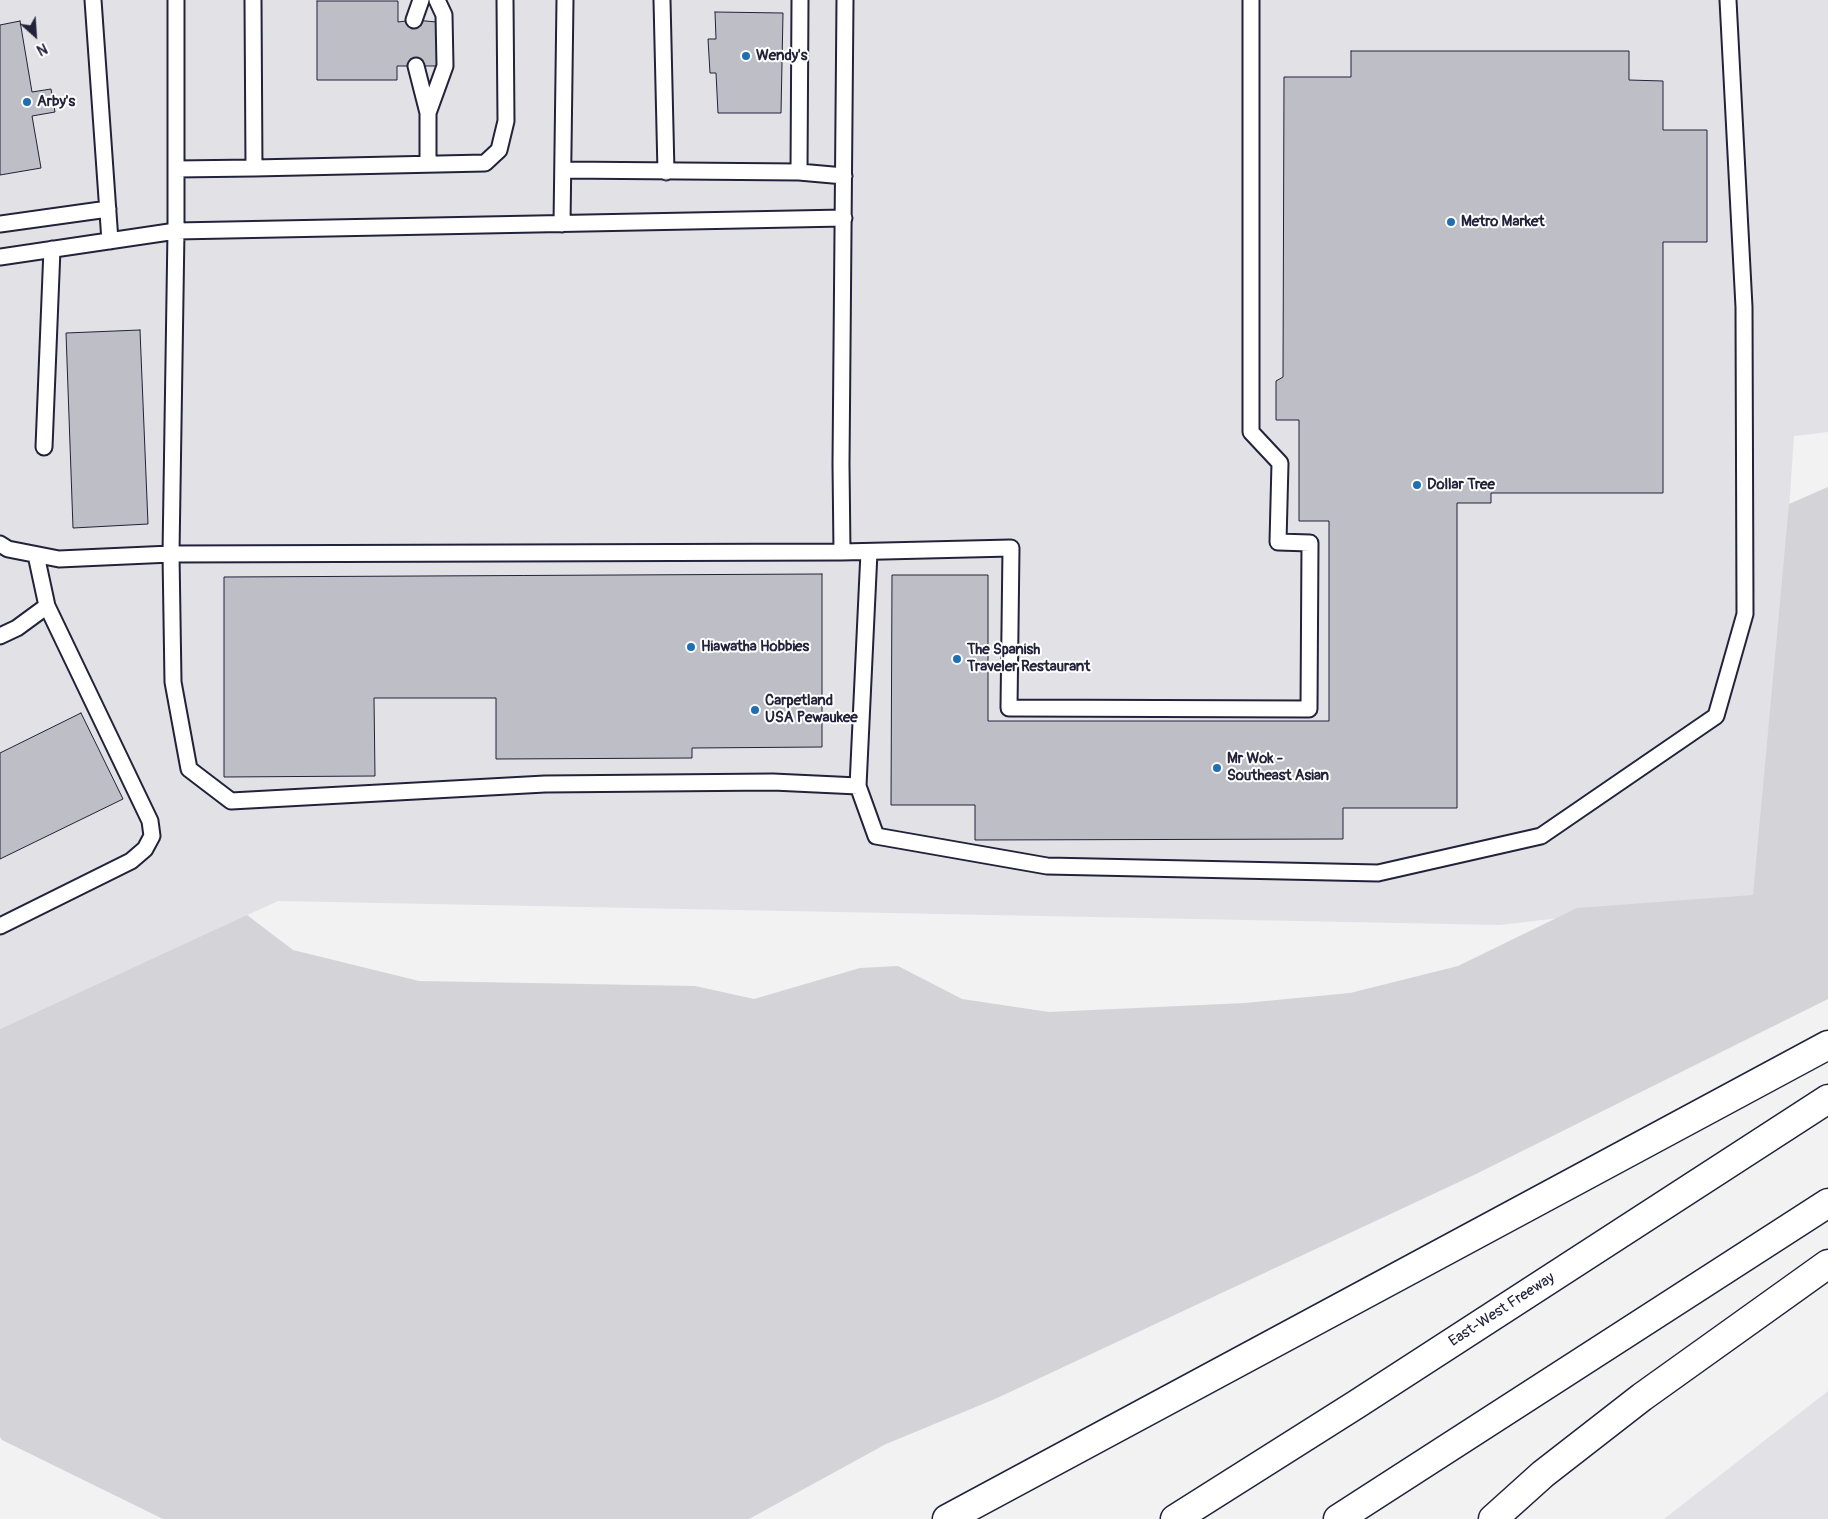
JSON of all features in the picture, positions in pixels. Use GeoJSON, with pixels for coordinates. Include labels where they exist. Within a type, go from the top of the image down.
{"type":"FeatureCollection","features":[{"type":"Feature","properties":{"kind":"highway"},"geometry":{"type":"LineString","coordinates":[[946,1519],[1828,1045]]}},
{"type":"Feature","properties":{"kind":"highway","name":"East-West Freeway"},"geometry":{"type":"LineString","coordinates":[[1175,1519],[1374,1393],[1828,1099]]}},
{"type":"Feature","properties":{"kind":"highway"},"geometry":{"type":"LineString","coordinates":[[1338,1519],[1828,1203]]}},
{"type":"Feature","properties":{"kind":"highway"},"geometry":{"type":"LineString","coordinates":[[1493,1519],[1543,1474],[1642,1398],[1828,1264]]}},
{"type":"Feature","properties":{"kind":"lane"},"geometry":{"type":"LineString","coordinates":[[93,0],[110,241]]}},
{"type":"Feature","properties":{"kind":"lane"},"geometry":{"type":"LineString","coordinates":[[176,0],[176,231],[171,554],[173,682],[189,769],[231,801],[545,784],[773,782],[858,786]]}},
{"type":"Feature","properties":{"kind":"lane"},"geometry":{"type":"LineString","coordinates":[[253,0],[254,168]]}},
{"type":"Feature","properties":{"kind":"lane"},"geometry":{"type":"LineString","coordinates":[[414,20],[421,0]]}},
{"type":"Feature","properties":{"kind":"lane"},"geometry":{"type":"LineString","coordinates":[[428,113],[445,66],[444,15],[437,0]]}},
{"type":"Feature","properties":{"kind":"lane"},"geometry":{"type":"LineString","coordinates":[[176,169],[485,163],[499,150],[506,120],[505,0]]}},
{"type":"Feature","properties":{"kind":"lane"},"geometry":{"type":"LineString","coordinates":[[562,224],[565,0]]}},
{"type":"Feature","properties":{"kind":"lane"},"geometry":{"type":"LineString","coordinates":[[662,0],[666,172]]}},
{"type":"Feature","properties":{"kind":"lane"},"geometry":{"type":"LineString","coordinates":[[799,172],[800,0]]}},
{"type":"Feature","properties":{"kind":"lane"},"geometry":{"type":"LineString","coordinates":[[842,552],[845,0]]}},
{"type":"Feature","properties":{"kind":"lane"},"geometry":{"type":"LineString","coordinates":[[0,544],[8,550],[59,559],[171,554],[869,552],[1012,548],[1009,708],[1310,710],[1310,543],[1278,542],[1280,463],[1251,432],[1251,0]]}},
{"type":"Feature","properties":{"kind":"lane"},"geometry":{"type":"LineString","coordinates":[[869,552],[858,786],[876,836],[1047,866],[1378,873],[1541,836],[1716,716],[1745,614],[1744,307],[1728,0]]}},
{"type":"Feature","properties":{"kind":"lane"},"geometry":{"type":"LineString","coordinates":[[416,66],[428,113],[428,164]]}},
{"type":"Feature","properties":{"kind":"lane"},"geometry":{"type":"LineString","coordinates":[[563,170],[799,172],[844,176]]}},
{"type":"Feature","properties":{"kind":"lane"},"geometry":{"type":"LineString","coordinates":[[0,224],[108,209]]}},
{"type":"Feature","properties":{"kind":"lane"},"geometry":{"type":"LineString","coordinates":[[0,257],[176,231],[844,218]]}},
{"type":"Feature","properties":{"kind":"lane"},"geometry":{"type":"LineString","coordinates":[[44,447],[52,249]]}},
{"type":"Feature","properties":{"kind":"lane"},"geometry":{"type":"LineString","coordinates":[[0,926],[131,862],[145,849],[152,836],[150,821],[47,606],[36,555]]}},
{"type":"Feature","properties":{"kind":"lane"},"geometry":{"type":"LineString","coordinates":[[0,636],[17,628],[47,606]]}},
{"type":"Feature","properties":{"kind":"shaded area"},"geometry":{"type":"Polygon","coordinates":[[[0,0],[1828,0],[1828,432],[1794,436],[1763,894],[1500,925],[278,901],[0,1029],[0,0]]]}},
{"type":"Feature","properties":{"kind":"shaded area"},"geometry":{"type":"Polygon","coordinates":[[[1828,487],[1828,999],[1476,1174],[995,1399],[886,1444],[749,1519],[163,1519],[2,1440],[0,1437],[0,1029],[247,915],[293,950],[419,981],[695,986],[754,999],[860,968],[898,966],[962,999],[1049,1012],[1245,1003],[1350,993],[1458,966],[1577,908],[1753,895],[1789,504],[1828,487]]]}},
{"type":"Feature","properties":{"kind":"shaded area"},"geometry":{"type":"Polygon","coordinates":[[[1828,1391],[1828,1519],[1664,1519],[1828,1391]]]}},
{"type":"Feature","properties":{"kind":"building"},"geometry":{"type":"Polygon","coordinates":[[[317,1],[398,1],[398,22],[414,20],[437,22],[437,66],[397,66],[397,80],[317,80],[317,1]]]}},
{"type":"Feature","properties":{"kind":"building","name":"Wendy's"},"geometry":{"type":"Polygon","coordinates":[[[715,12],[783,13],[781,113],[718,113],[716,73],[710,73],[708,39],[716,39],[715,12]]]}},
{"type":"Feature","properties":{"kind":"building","name":"Arby's"},"geometry":{"type":"Polygon","coordinates":[[[20,21],[32,92],[51,89],[55,112],[32,116],[41,168],[0,175],[0,25],[20,21]]]}},
{"type":"Feature","properties":{"kind":"building"},"geometry":{"type":"Polygon","coordinates":[[[1351,51],[1629,51],[1629,80],[1663,81],[1663,130],[1707,130],[1707,242],[1663,242],[1663,493],[1491,493],[1491,503],[1457,503],[1457,808],[1343,808],[1343,839],[975,840],[975,805],[891,805],[892,575],[988,575],[988,721],[1329,721],[1329,521],[1299,521],[1299,420],[1276,420],[1276,381],[1283,377],[1284,77],[1351,77],[1351,51]]]}},
{"type":"Feature","properties":{"kind":"building"},"geometry":{"type":"Polygon","coordinates":[[[140,330],[148,524],[73,528],[66,333],[140,330]]]}},
{"type":"Feature","properties":{"kind":"building"},"geometry":{"type":"Polygon","coordinates":[[[822,574],[822,747],[692,748],[692,758],[496,759],[496,698],[374,698],[375,776],[224,777],[224,577],[822,574]]]}},
{"type":"Feature","properties":{"kind":"building"},"geometry":{"type":"Polygon","coordinates":[[[81,713],[123,799],[0,859],[0,753],[81,713]]]}},
{"type":"Feature","properties":{"kind":"place","name":"Wendy's"},"geometry":{"type":"Point","coordinates":[746,56]}},
{"type":"Feature","properties":{"kind":"place","name":"Arby's"},"geometry":{"type":"Point","coordinates":[27,102]}},
{"type":"Feature","properties":{"kind":"place","name":"Metro Market"},"geometry":{"type":"Point","coordinates":[1451,222]}},
{"type":"Feature","properties":{"kind":"place","name":"Dollar Tree"},"geometry":{"type":"Point","coordinates":[1417,485]}},
{"type":"Feature","properties":{"kind":"place","name":"Hiawatha Hobbies"},"geometry":{"type":"Point","coordinates":[691,647]}},
{"type":"Feature","properties":{"kind":"place","name":"The Spanish Traveler Restaurant"},"geometry":{"type":"Point","coordinates":[957,659]}},
{"type":"Feature","properties":{"kind":"place","name":"Carpetland USA Pewaukee"},"geometry":{"type":"Point","coordinates":[755,710]}},
{"type":"Feature","properties":{"kind":"place","name":"Mr Wok - Southeast Asian"},"geometry":{"type":"Point","coordinates":[1217,768]}}]}
